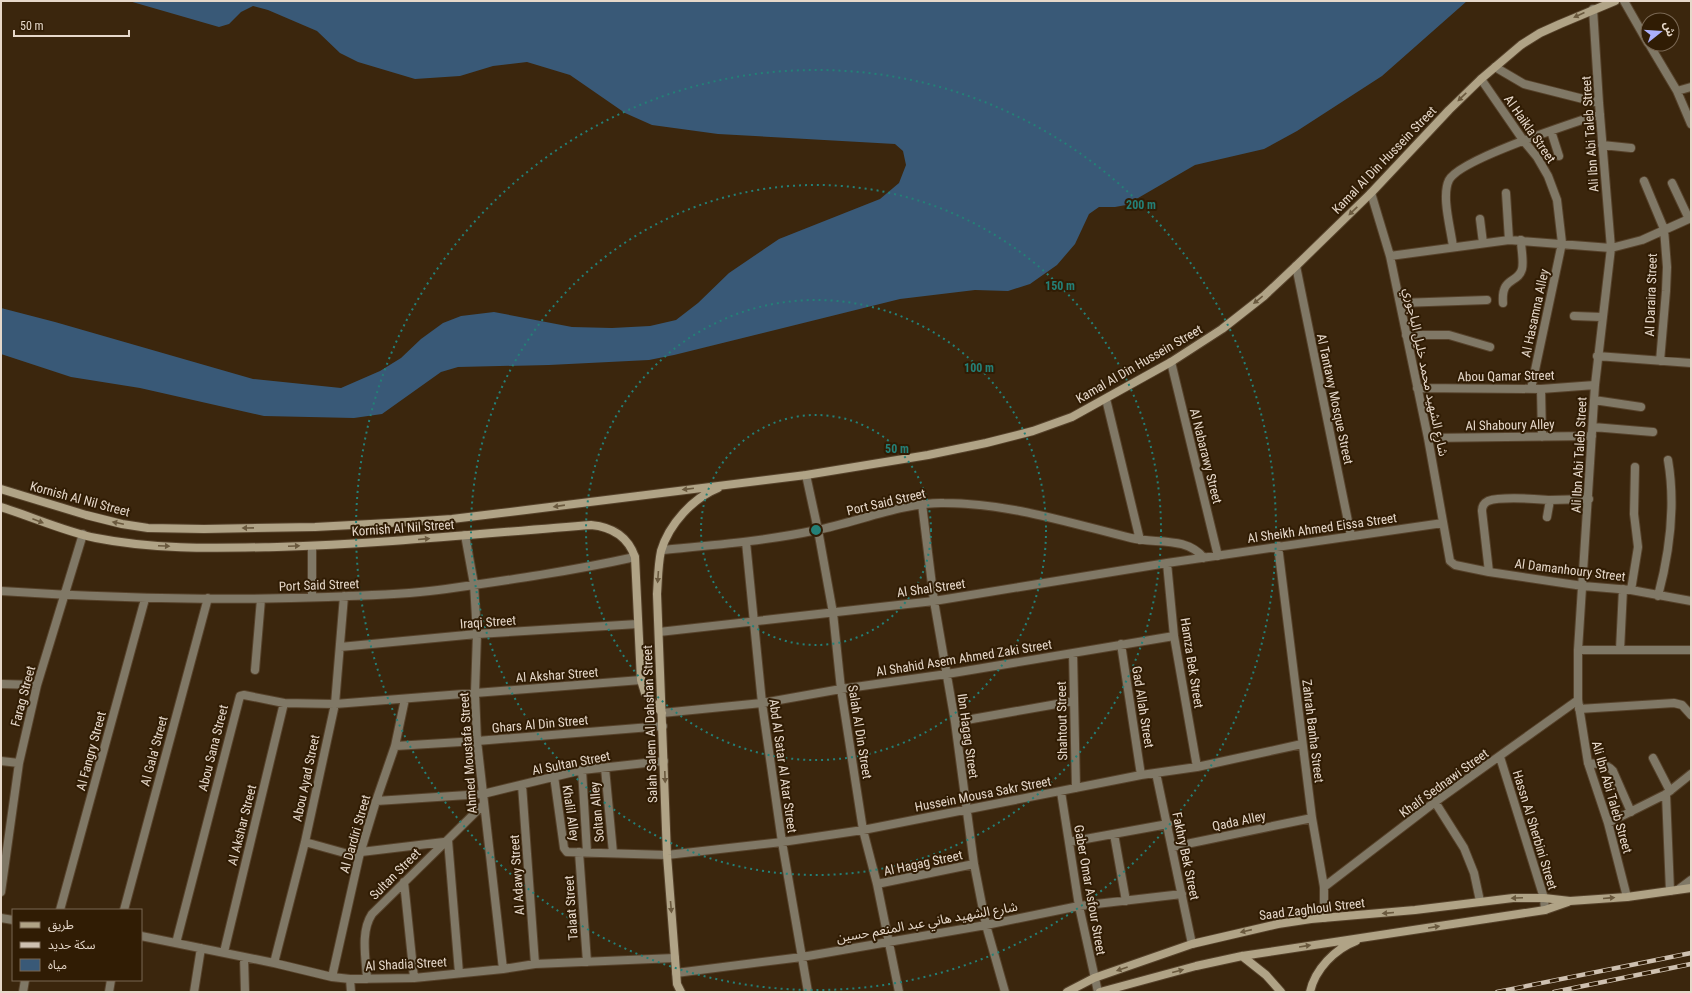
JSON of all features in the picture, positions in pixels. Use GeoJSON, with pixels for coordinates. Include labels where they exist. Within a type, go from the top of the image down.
{"type":"FeatureCollection","features":[{"type":"Feature","properties":{"kind":"main road","name":"Kamal Al Din Hussein Street"},"geometry":{"type":"LineString","coordinates":[[726,484],[806,475],[928,455],[986,443],[1033,431],[1072,417],[1171,362],[1239,316],[1264,296],[1371,193],[1449,110],[1481,79],[1521,45],[1540,33],[1593,9],[1615,1]]}},
{"type":"Feature","properties":{"kind":"main road","name":"Kornish Al Nil Street"},"geometry":{"type":"LineString","coordinates":[[1,489],[86,516],[122,524],[148,528],[204,529],[315,527],[452,519],[726,484]]}},
{"type":"Feature","properties":{"kind":"main road","name":"Salah Salem Al Dahshan Street"},"geometry":{"type":"LineString","coordinates":[[681,992],[676,988],[667,856],[657,594],[662,550],[676,523],[685,511],[704,495],[726,484]]}},
{"type":"Feature","properties":{"kind":"main road","name":"Kornish Al Nil Street"},"geometry":{"type":"LineString","coordinates":[[1,507],[54,527],[149,546],[224,548],[312,546],[398,541],[591,525],[601,526],[619,534],[626,540],[632,548],[635,557],[641,680],[646,693],[662,713]]}},
{"type":"Feature","properties":{"kind":"main road","name":"Saad Zaghloul Street"},"geometry":{"type":"LineString","coordinates":[[1067,992],[1094,978],[1192,944],[1278,924],[1513,898],[1544,898],[1570,901],[1691,888]]}},
{"type":"Feature","properties":{"kind":"main road","name":"Saad Zaghloul Street"},"geometry":{"type":"LineString","coordinates":[[1099,992],[1196,966],[1242,956],[1545,910],[1570,901]]}},
{"type":"Feature","properties":{"kind":"main road"},"geometry":{"type":"LineString","coordinates":[[1310,992],[1319,971],[1332,956],[1348,944],[1367,937]]}},
{"type":"Feature","properties":{"kind":"main road"},"geometry":{"type":"LineString","coordinates":[[1242,956],[1266,975],[1281,992]]}},
{"type":"Feature","properties":{"kind":"street"},"geometry":{"type":"LineString","coordinates":[[1624,1],[1640,29]]}},
{"type":"Feature","properties":{"kind":"street","name":"Ali Ibn Abi Taleb Street"},"geometry":{"type":"LineString","coordinates":[[1593,9],[1602,145],[1611,248],[1595,385],[1589,499],[1578,650],[1579,705],[1588,763],[1608,823],[1627,896]]}},
{"type":"Feature","properties":{"kind":"street"},"geometry":{"type":"LineString","coordinates":[[1653,52],[1677,92],[1691,124]]}},
{"type":"Feature","properties":{"kind":"street"},"geometry":{"type":"LineString","coordinates":[[1495,67],[1524,84],[1599,103]]}},
{"type":"Feature","properties":{"kind":"street","name":"Al Haikla Street"},"geometry":{"type":"LineString","coordinates":[[1481,79],[1523,140],[1537,157],[1548,176],[1557,200],[1562,243]]}},
{"type":"Feature","properties":{"kind":"street"},"geometry":{"type":"LineString","coordinates":[[1677,92],[1691,87]]}},
{"type":"Feature","properties":{"kind":"street"},"geometry":{"type":"LineString","coordinates":[[1453,247],[1446,200],[1447,187],[1450,179],[1464,167],[1523,140],[1600,114]]}},
{"type":"Feature","properties":{"kind":"street"},"geometry":{"type":"LineString","coordinates":[[1551,131],[1558,156]]}},
{"type":"Feature","properties":{"kind":"street"},"geometry":{"type":"LineString","coordinates":[[1602,145],[1631,148]]}},
{"type":"Feature","properties":{"kind":"street","name":"Al Daraira Street"},"geometry":{"type":"LineString","coordinates":[[1644,181],[1664,229],[1667,267],[1665,315],[1660,361]]}},
{"type":"Feature","properties":{"kind":"street"},"geometry":{"type":"LineString","coordinates":[[1390,256],[1509,240],[1611,248],[1642,240],[1690,218],[1672,183]]}},
{"type":"Feature","properties":{"kind":"street","name":"شارع الشهيد محمد خليل الباجوري"},"geometry":{"type":"LineString","coordinates":[[1371,193],[1390,256],[1400,303],[1428,438],[1448,558]]}},
{"type":"Feature","properties":{"kind":"street"},"geometry":{"type":"LineString","coordinates":[[1506,193],[1509,240]]}},
{"type":"Feature","properties":{"kind":"street"},"geometry":{"type":"LineString","coordinates":[[1480,219],[1483,243]]}},
{"type":"Feature","properties":{"kind":"street"},"geometry":{"type":"LineString","coordinates":[[1504,303],[1504,288],[1507,283],[1517,276],[1522,269],[1521,240]]}},
{"type":"Feature","properties":{"kind":"street","name":"Al Hasamna Alley"},"geometry":{"type":"LineString","coordinates":[[1531,389],[1562,243]]}},
{"type":"Feature","properties":{"kind":"street","name":"Al Tantawy Mosque Street"},"geometry":{"type":"LineString","coordinates":[[1296,266],[1352,536]]}},
{"type":"Feature","properties":{"kind":"street"},"geometry":{"type":"LineString","coordinates":[[1400,303],[1487,300]]}},
{"type":"Feature","properties":{"kind":"street"},"geometry":{"type":"LineString","coordinates":[[1574,316],[1602,317]]}},
{"type":"Feature","properties":{"kind":"street"},"geometry":{"type":"LineString","coordinates":[[1406,335],[1449,336],[1490,348]]}},
{"type":"Feature","properties":{"kind":"street"},"geometry":{"type":"LineString","coordinates":[[1598,356],[1691,363]]}},
{"type":"Feature","properties":{"kind":"street","name":"Al Nabarawy Street"},"geometry":{"type":"LineString","coordinates":[[1171,362],[1218,556]]}},
{"type":"Feature","properties":{"kind":"street","name":"Abou Qamar Street"},"geometry":{"type":"LineString","coordinates":[[1417,388],[1541,389],[1595,385]]}},
{"type":"Feature","properties":{"kind":"street"},"geometry":{"type":"LineString","coordinates":[[1541,389],[1542,437]]}},
{"type":"Feature","properties":{"kind":"street"},"geometry":{"type":"LineString","coordinates":[[1106,398],[1140,540]]}},
{"type":"Feature","properties":{"kind":"street"},"geometry":{"type":"LineString","coordinates":[[1594,400],[1641,407]]}},
{"type":"Feature","properties":{"kind":"street"},"geometry":{"type":"LineString","coordinates":[[1593,427],[1653,432]]}},
{"type":"Feature","properties":{"kind":"street","name":"Al Shaboury Alley"},"geometry":{"type":"LineString","coordinates":[[1428,438],[1592,436]]}},
{"type":"Feature","properties":{"kind":"street"},"geometry":{"type":"LineString","coordinates":[[1658,596],[1665,567],[1671,520],[1672,498],[1668,460]]}},
{"type":"Feature","properties":{"kind":"street"},"geometry":{"type":"LineString","coordinates":[[1620,650],[1627,589],[1638,547],[1635,518],[1635,467]]}},
{"type":"Feature","properties":{"kind":"street","name":"Salah Al Din Street"},"geometry":{"type":"LineString","coordinates":[[806,475],[833,612],[841,689],[864,830],[877,884],[899,992]]}},
{"type":"Feature","properties":{"kind":"street"},"geometry":{"type":"LineString","coordinates":[[1489,572],[1482,508],[1489,501],[1513,499],[1589,499]]}},
{"type":"Feature","properties":{"kind":"street"},"geometry":{"type":"LineString","coordinates":[[1547,517],[1550,500]]}},
{"type":"Feature","properties":{"kind":"street","name":"Port Said Street"},"geometry":{"type":"LineString","coordinates":[[662,550],[746,542],[818,530],[922,504],[943,503],[977,504],[1014,509],[1140,540],[1180,543],[1192,547],[1204,558]]}},
{"type":"Feature","properties":{"kind":"street","name":"Ibn Hagag Street"},"geometry":{"type":"LineString","coordinates":[[922,504],[934,601],[955,722],[974,864],[986,925],[1005,992]]}},
{"type":"Feature","properties":{"kind":"street","name":"Al Sheikh Ahmed Eissa Street"},"geometry":{"type":"LineString","coordinates":[[1204,558],[1443,523]]}},
{"type":"Feature","properties":{"kind":"street","name":"Farag Street"},"geometry":{"type":"LineString","coordinates":[[1,892],[19,763],[37,685],[83,534]]}},
{"type":"Feature","properties":{"kind":"street","name":"Ahmed Moustafa Street"},"geometry":{"type":"LineString","coordinates":[[464,535],[474,584],[477,634],[477,741],[483,805],[503,969]]}},
{"type":"Feature","properties":{"kind":"street","name":"Abd Al Satar Al Atar Street"},"geometry":{"type":"LineString","coordinates":[[746,542],[762,703],[782,842],[808,992]]}},
{"type":"Feature","properties":{"kind":"street"},"geometry":{"type":"LineString","coordinates":[[312,546],[312,597]]}},
{"type":"Feature","properties":{"kind":"street","name":"Zahrah Banha Street"},"geometry":{"type":"LineString","coordinates":[[1278,546],[1302,744],[1312,818],[1324,887],[1324,918]]}},
{"type":"Feature","properties":{"kind":"street","name":"Port Said Street"},"geometry":{"type":"LineString","coordinates":[[1,591],[145,599],[261,599],[344,596],[439,590],[555,573],[635,557]]}},
{"type":"Feature","properties":{"kind":"street","name":"Al Shal Street"},"geometry":{"type":"LineString","coordinates":[[659,632],[934,601],[1204,558]]}},
{"type":"Feature","properties":{"kind":"street","name":"Al Damanhoury Street"},"geometry":{"type":"LineString","coordinates":[[1448,558],[1455,565],[1489,572],[1583,586],[1627,589],[1691,601]]}},
{"type":"Feature","properties":{"kind":"street","name":"Hamza Bek Street"},"geometry":{"type":"LineString","coordinates":[[1167,563],[1174,636],[1197,767]]}},
{"type":"Feature","properties":{"kind":"street","name":"Abou Ayad Street"},"geometry":{"type":"LineString","coordinates":[[274,963],[304,842],[335,704],[344,596]]}},
{"type":"Feature","properties":{"kind":"street","name":"Al Gala' Street"},"geometry":{"type":"LineString","coordinates":[[124,909],[208,598]]}},
{"type":"Feature","properties":{"kind":"street","name":"Al Fangry Street"},"geometry":{"type":"LineString","coordinates":[[60,909],[145,599]]}},
{"type":"Feature","properties":{"kind":"street"},"geometry":{"type":"LineString","coordinates":[[255,670],[261,599]]}},
{"type":"Feature","properties":{"kind":"street","name":"Iraqi Street"},"geometry":{"type":"LineString","coordinates":[[340,647],[477,634],[638,624]]}},
{"type":"Feature","properties":{"kind":"street","name":"Al Shahid Asem Ahmed Zaki Street"},"geometry":{"type":"LineString","coordinates":[[662,713],[762,703],[1174,636]]}},
{"type":"Feature","properties":{"kind":"street","name":"Gad Allah Street"},"geometry":{"type":"LineString","coordinates":[[1121,644],[1141,775]]}},
{"type":"Feature","properties":{"kind":"street"},"geometry":{"type":"LineString","coordinates":[[1578,650],[1691,650]]}},
{"type":"Feature","properties":{"kind":"street","name":"Shahtout Street"},"geometry":{"type":"LineString","coordinates":[[1073,653],[1076,788]]}},
{"type":"Feature","properties":{"kind":"street","name":"Al Akshar Street"},"geometry":{"type":"LineString","coordinates":[[476,693],[641,680]]}},
{"type":"Feature","properties":{"kind":"street"},"geometry":{"type":"LineString","coordinates":[[1,684],[37,685]]}},
{"type":"Feature","properties":{"kind":"street","name":"Abou Sana Street"},"geometry":{"type":"LineString","coordinates":[[176,943],[239,698],[244,695],[284,703],[335,704],[476,693]]}},
{"type":"Feature","properties":{"kind":"street","name":"Al Dardiri Street"},"geometry":{"type":"LineString","coordinates":[[332,977],[360,855],[376,801],[395,746],[405,699]]}},
{"type":"Feature","properties":{"kind":"street"},"geometry":{"type":"LineString","coordinates":[[955,722],[1074,702]]}},
{"type":"Feature","properties":{"kind":"street","name":"Al Akshar Street"},"geometry":{"type":"LineString","coordinates":[[224,952],[284,703]]}},
{"type":"Feature","properties":{"kind":"street"},"geometry":{"type":"LineString","coordinates":[[1579,705],[1674,703],[1682,705],[1691,715]]}},
{"type":"Feature","properties":{"kind":"street","name":"Khalf Sednawi Street"},"geometry":{"type":"LineString","coordinates":[[1324,887],[1435,802],[1579,705]]}},
{"type":"Feature","properties":{"kind":"street","name":"Ghars Al Din Street"},"geometry":{"type":"LineString","coordinates":[[395,746],[663,726]]}},
{"type":"Feature","properties":{"kind":"street","name":"Hussein Mousa Sakr Street"},"geometry":{"type":"LineString","coordinates":[[567,852],[667,856],[864,830],[1141,775],[1197,767],[1302,744]]}},
{"type":"Feature","properties":{"kind":"street","name":"Hassn Al Sherbini Street"},"geometry":{"type":"LineString","coordinates":[[1500,757],[1544,898],[1545,910]]}},
{"type":"Feature","properties":{"kind":"street"},"geometry":{"type":"LineString","coordinates":[[1653,758],[1668,792],[1670,891]]}},
{"type":"Feature","properties":{"kind":"street"},"geometry":{"type":"LineString","coordinates":[[1,761],[19,763]]}},
{"type":"Feature","properties":{"kind":"street","name":"Al Sultan Street"},"geometry":{"type":"LineString","coordinates":[[376,801],[483,794],[582,770],[664,761]]}},
{"type":"Feature","properties":{"kind":"street"},"geometry":{"type":"LineString","coordinates":[[1588,763],[1609,766],[1613,771],[1631,812]]}},
{"type":"Feature","properties":{"kind":"street","name":"Soltan Alley"},"geometry":{"type":"LineString","coordinates":[[606,768],[613,853]]}},
{"type":"Feature","properties":{"kind":"street","name":"Talaat Street"},"geometry":{"type":"LineString","coordinates":[[582,770],[587,962]]}},
{"type":"Feature","properties":{"kind":"street","name":"Fakhry Bek Street"},"geometry":{"type":"LineString","coordinates":[[1156,773],[1168,824],[1192,944]]}},
{"type":"Feature","properties":{"kind":"street"},"geometry":{"type":"LineString","coordinates":[[1608,823],[1668,792],[1691,774]]}},
{"type":"Feature","properties":{"kind":"street","name":"Khalil Alley"},"geometry":{"type":"LineString","coordinates":[[554,776],[564,848],[567,852]]}},
{"type":"Feature","properties":{"kind":"street","name":"Al Adawy Street"},"geometry":{"type":"LineString","coordinates":[[522,785],[535,964]]}},
{"type":"Feature","properties":{"kind":"street","name":"Gaber Omar Asfour Street"},"geometry":{"type":"LineString","coordinates":[[1061,792],[1079,906],[1094,978],[1099,992]]}},
{"type":"Feature","properties":{"kind":"street"},"geometry":{"type":"LineString","coordinates":[[1435,802],[1464,848],[1474,873],[1480,901]]}},
{"type":"Feature","properties":{"kind":"street","name":"Sultan Street"},"geometry":{"type":"LineString","coordinates":[[367,979],[365,931],[368,920],[372,914],[483,805]]}},
{"type":"Feature","properties":{"kind":"street","name":"Qada Alley"},"geometry":{"type":"LineString","coordinates":[[1172,848],[1312,818]]}},
{"type":"Feature","properties":{"kind":"street"},"geometry":{"type":"LineString","coordinates":[[1069,842],[1168,824]]}},
{"type":"Feature","properties":{"kind":"street"},"geometry":{"type":"LineString","coordinates":[[1114,834],[1126,901]]}},
{"type":"Feature","properties":{"kind":"street"},"geometry":{"type":"LineString","coordinates":[[304,842],[360,855],[446,841],[460,973]]}},
{"type":"Feature","properties":{"kind":"street","name":"Al Hagag Street"},"geometry":{"type":"LineString","coordinates":[[877,884],[974,864]]}},
{"type":"Feature","properties":{"kind":"street"},"geometry":{"type":"LineString","coordinates":[[1679,890],[1691,880]]}},
{"type":"Feature","properties":{"kind":"street"},"geometry":{"type":"LineString","coordinates":[[404,882],[414,978]]}},
{"type":"Feature","properties":{"kind":"street","name":"شارع الشهيد هاني عبد المنعم حسين"},"geometry":{"type":"LineString","coordinates":[[676,973],[802,957],[986,925],[1079,906],[1182,894]]}},
{"type":"Feature","properties":{"kind":"street"},"geometry":{"type":"LineString","coordinates":[[1,918],[12,920]]}},
{"type":"Feature","properties":{"kind":"street","name":"Al Shadia Street"},"geometry":{"type":"LineString","coordinates":[[142,936],[224,952],[332,977],[350,979],[414,978],[503,969],[535,964],[675,958]]}},
{"type":"Feature","properties":{"kind":"street"},"geometry":{"type":"LineString","coordinates":[[194,992],[201,948]]}},
{"type":"Feature","properties":{"kind":"street"},"geometry":{"type":"LineString","coordinates":[[244,957],[245,992]]}},
{"type":"Feature","properties":{"kind":"street"},"geometry":{"type":"LineString","coordinates":[[350,979],[351,992]]}},
{"type":"Feature","properties":{"kind":"street"},"geometry":{"type":"LineString","coordinates":[[23,992],[25,981]]}},
{"type":"Feature","properties":{"kind":"street"},"geometry":{"type":"LineString","coordinates":[[109,992],[111,981]]}},
{"type":"Feature","properties":{"kind":"water"},"geometry":{"type":"Polygon","coordinates":[[[129,1],[1467,1],[1382,76],[1297,131],[1264,149],[1195,165],[1126,205],[1099,207],[1089,214],[1075,244],[1057,265],[1030,284],[1008,291],[975,290],[900,299],[649,360],[549,365],[458,367],[441,372],[382,414],[354,418],[264,416],[140,388],[71,377],[1,354],[1,308],[253,379],[341,388],[380,371],[401,358],[421,339],[443,323],[461,316],[494,312],[572,327],[612,328],[650,326],[676,320],[698,303],[729,273],[779,239],[880,199],[899,183],[906,165],[903,151],[895,144],[718,134],[652,125],[625,113],[570,75],[527,62],[493,66],[460,76],[415,79],[358,62],[340,53],[317,31],[268,10],[253,6],[241,12],[229,24],[219,27],[129,1]]]}},
{"type":"Feature","properties":{"kind":"railway"},"geometry":{"type":"LineString","coordinates":[[1497,992],[1691,953]]}},
{"type":"Feature","properties":{"kind":"railway"},"geometry":{"type":"LineString","coordinates":[[1554,992],[1691,964]]}}]}
